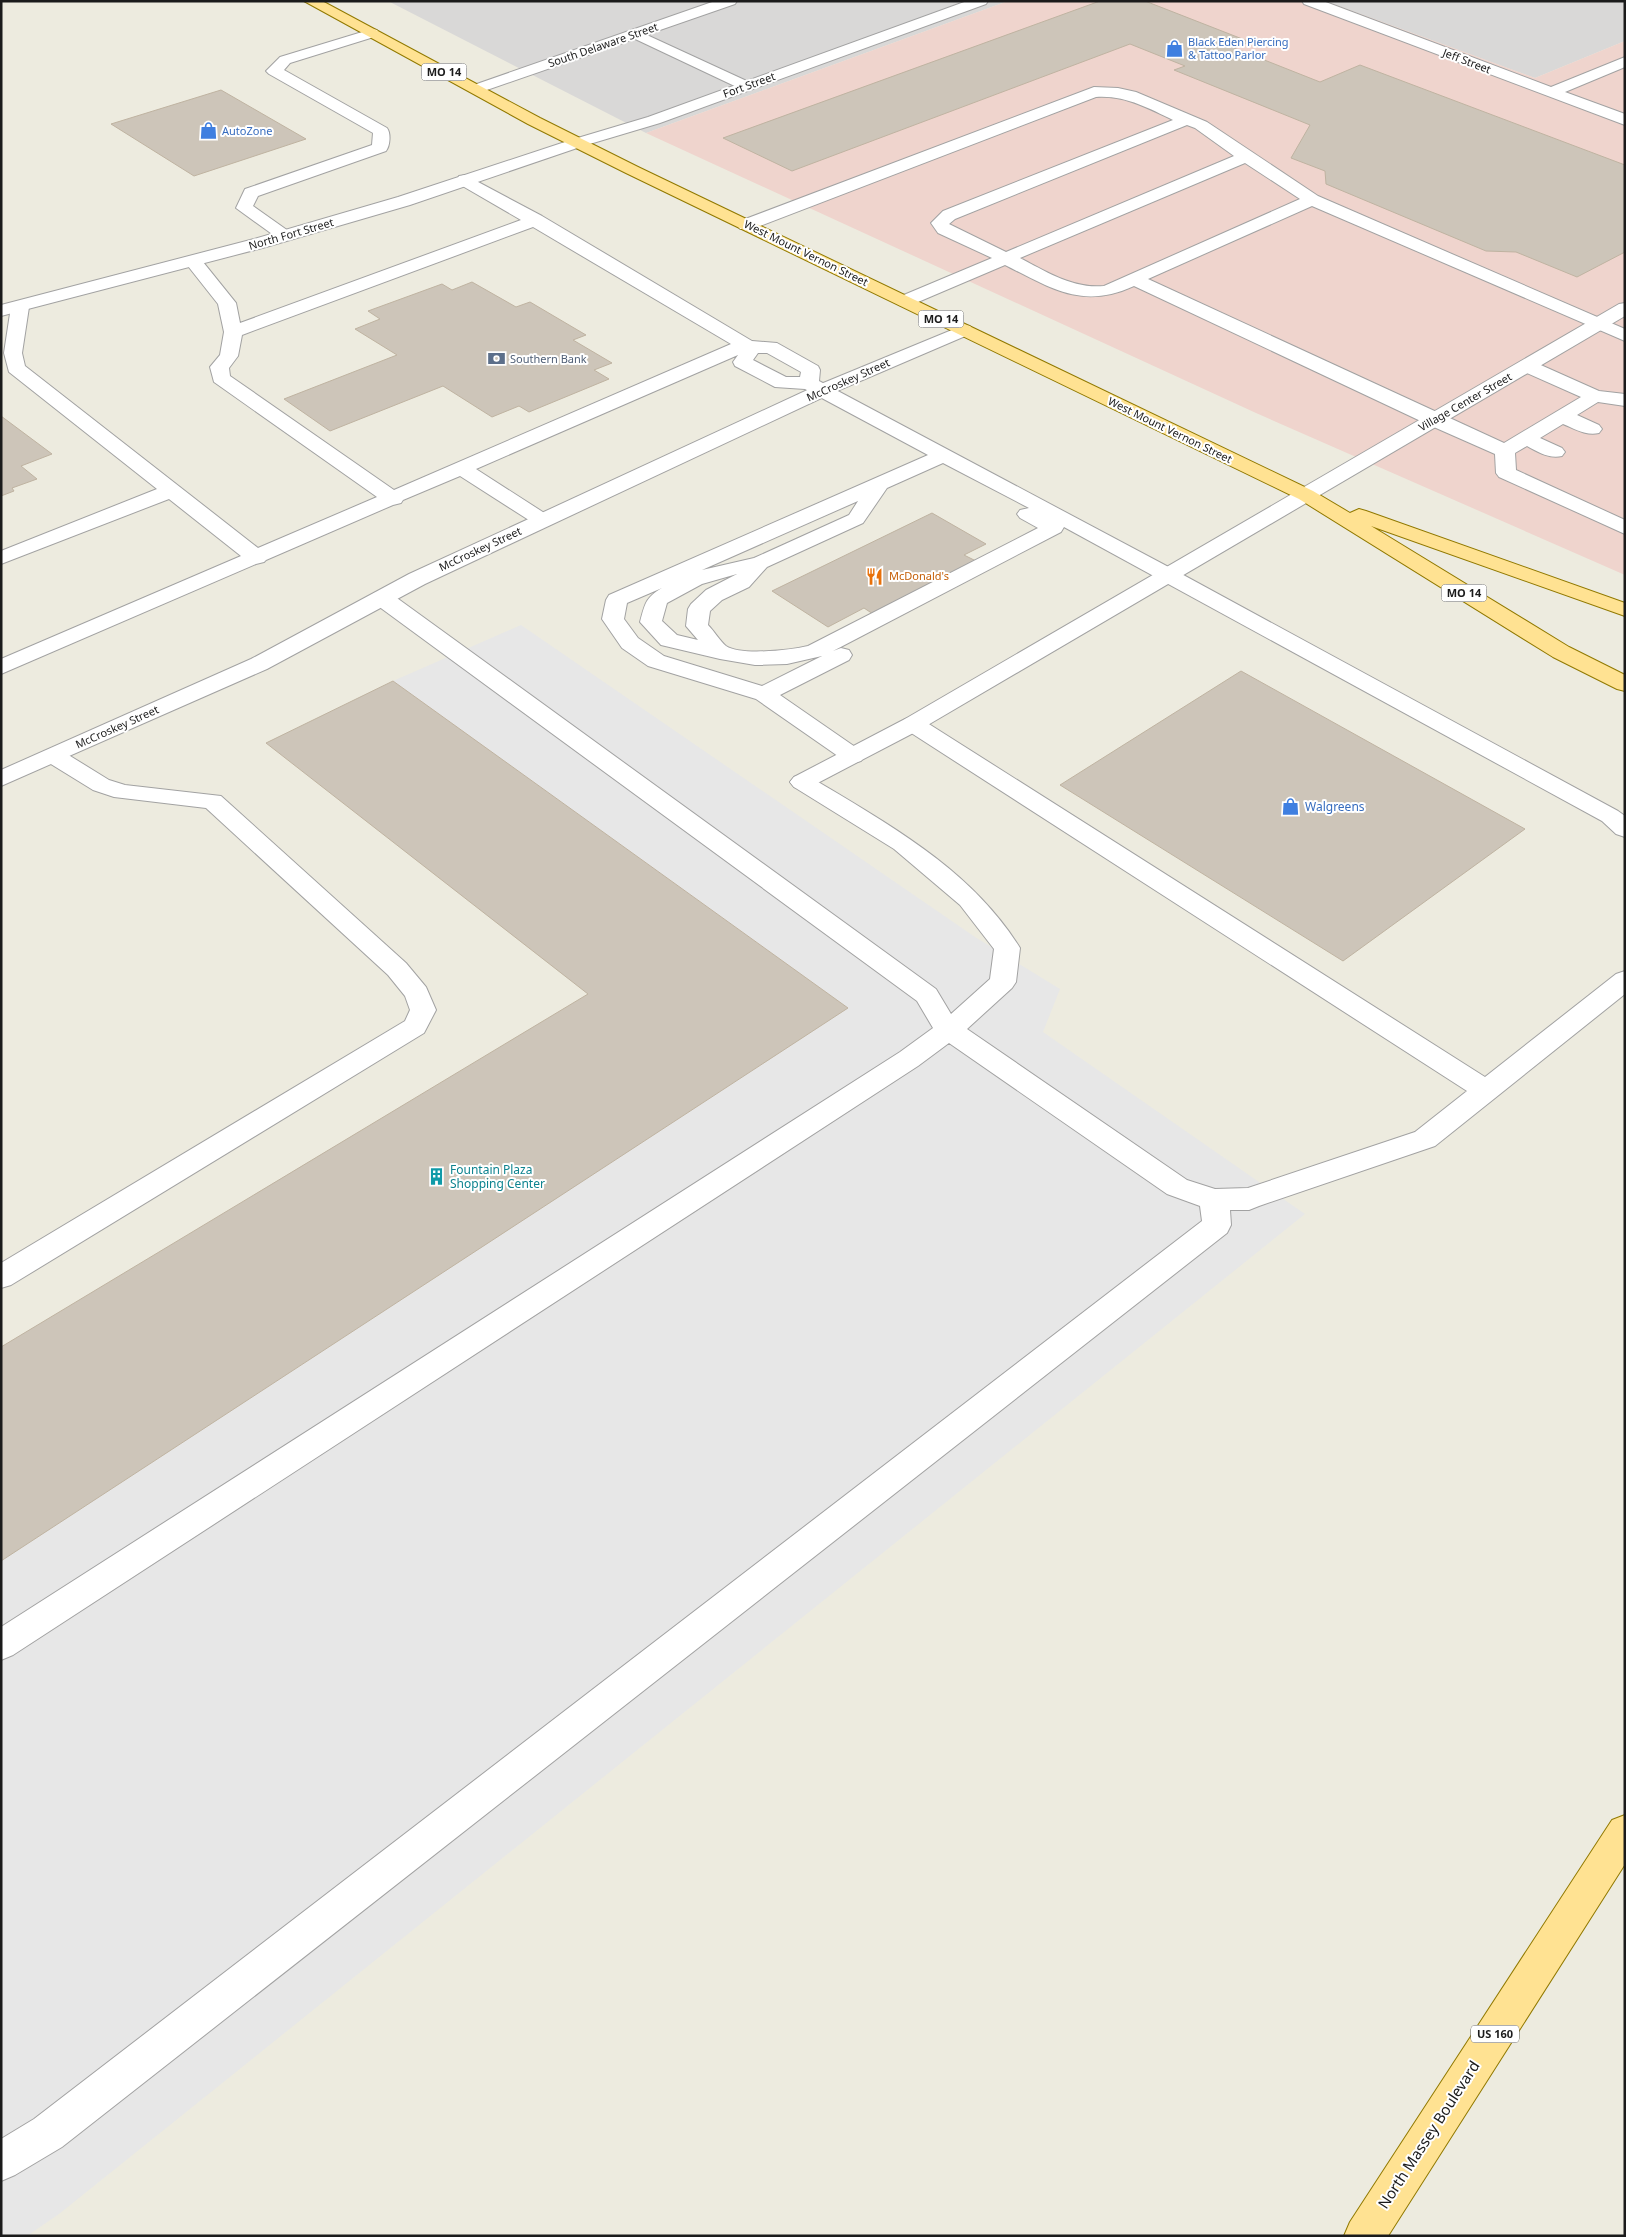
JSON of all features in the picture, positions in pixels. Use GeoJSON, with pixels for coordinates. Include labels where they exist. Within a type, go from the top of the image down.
{"type":"FeatureCollection","features":[{"type":"Feature","properties":{"kind":"main road","name":"West Mount Vernon Street"},"geometry":{"type":"LineString","coordinates":[[311,1],[577,143],[1306,496],[1560,652],[1625,684]]}},
{"type":"Feature","properties":{"kind":"main road","name":"West Mount Vernon Street"},"geometry":{"type":"LineString","coordinates":[[1306,496],[1625,610]]}},
{"type":"Feature","properties":{"kind":"main road","name":"North Massey Boulevard"},"geometry":{"type":"LineString","coordinates":[[1364,2236],[1625,1832]]}},
{"type":"Feature","properties":{"kind":"street","name":"South Delaware Street"},"geometry":{"type":"LineString","coordinates":[[476,89],[730,1]]}},
{"type":"Feature","properties":{"kind":"street","name":"Fort Street"},"geometry":{"type":"LineString","coordinates":[[577,143],[654,120],[980,1]]}},
{"type":"Feature","properties":{"kind":"street","name":"Jeff Street"},"geometry":{"type":"LineString","coordinates":[[1309,1],[1625,120]]}},
{"type":"Feature","properties":{"kind":"street"},"geometry":{"type":"LineString","coordinates":[[285,236],[244,208],[251,193],[380,148],[381,132],[274,71],[285,60],[372,33]]}},
{"type":"Feature","properties":{"kind":"street"},"geometry":{"type":"LineString","coordinates":[[636,34],[746,86]]}},
{"type":"Feature","properties":{"kind":"street"},"geometry":{"type":"LineString","coordinates":[[1550,92],[1625,61]]}},
{"type":"Feature","properties":{"kind":"street"},"geometry":{"type":"LineString","coordinates":[[746,225],[1094,92],[1109,90],[1127,94],[1200,125],[1312,200],[1625,336]]}},
{"type":"Feature","properties":{"kind":"street"},"geometry":{"type":"LineString","coordinates":[[1188,120],[950,215],[940,223],[944,229],[1072,289],[1088,292],[1105,291],[1312,200]]}},
{"type":"Feature","properties":{"kind":"street","name":"North Fort Street"},"geometry":{"type":"LineString","coordinates":[[11,309],[285,236],[396,203],[577,143]]}},
{"type":"Feature","properties":{"kind":"street"},"geometry":{"type":"LineString","coordinates":[[906,301],[1246,157]]}},
{"type":"Feature","properties":{"kind":"street"},"geometry":{"type":"LineString","coordinates":[[465,180],[536,220],[749,347]]}},
{"type":"Feature","properties":{"kind":"street"},"geometry":{"type":"LineString","coordinates":[[233,332],[536,220]]}},
{"type":"Feature","properties":{"kind":"street"},"geometry":{"type":"LineString","coordinates":[[193,261],[227,303],[233,332],[230,356],[219,367],[220,378],[394,499]]}},
{"type":"Feature","properties":{"kind":"street"},"geometry":{"type":"LineString","coordinates":[[1134,279],[1434,420],[1505,451]]}},
{"type":"Feature","properties":{"kind":"street","name":"Village Center Street"},"geometry":{"type":"LineString","coordinates":[[949,1030],[1003,982],[1007,948],[969,899],[903,844],[802,782],[913,724],[1625,308]]}},
{"type":"Feature","properties":{"kind":"street"},"geometry":{"type":"LineString","coordinates":[[11,309],[8,349],[12,353],[16,368],[257,558]]}},
{"type":"Feature","properties":{"kind":"street","name":"McCroskey Street"},"geometry":{"type":"LineString","coordinates":[[1,779],[259,664],[417,579],[816,387],[964,330]]}},
{"type":"Feature","properties":{"kind":"street"},"geometry":{"type":"LineString","coordinates":[[749,347],[742,362],[782,382],[816,387],[1169,575],[1610,816],[1625,829]]}},
{"type":"Feature","properties":{"kind":"street"},"geometry":{"type":"LineString","coordinates":[[1,667],[749,347],[770,348],[811,370],[816,387]]}},
{"type":"Feature","properties":{"kind":"street"},"geometry":{"type":"LineString","coordinates":[[1527,366],[1595,396],[1625,400]]}},
{"type":"Feature","properties":{"kind":"street"},"geometry":{"type":"LineString","coordinates":[[1505,451],[1595,396]]}},
{"type":"Feature","properties":{"kind":"street"},"geometry":{"type":"LineString","coordinates":[[1562,416],[1592,429]]}},
{"type":"Feature","properties":{"kind":"street"},"geometry":{"type":"LineString","coordinates":[[1525,438],[1555,452]]}},
{"type":"Feature","properties":{"kind":"street"},"geometry":{"type":"LineString","coordinates":[[1505,451],[1506,473],[1625,528]]}},
{"type":"Feature","properties":{"kind":"street"},"geometry":{"type":"LineString","coordinates":[[853,756],[764,694],[656,661],[630,643],[613,619],[616,600],[944,456]]}},
{"type":"Feature","properties":{"kind":"street"},"geometry":{"type":"LineString","coordinates":[[463,469],[542,520]]}},
{"type":"Feature","properties":{"kind":"street"},"geometry":{"type":"LineString","coordinates":[[879,484],[856,519],[760,563],[716,571],[683,584],[657,600],[651,622],[669,640],[754,658],[787,657],[815,650],[1054,528],[974,486],[973,471]]}},
{"type":"Feature","properties":{"kind":"street"},"geometry":{"type":"LineString","coordinates":[[1,558],[171,490]]}},
{"type":"Feature","properties":{"kind":"street"},"geometry":{"type":"LineString","coordinates":[[764,694],[1086,531]]}},
{"type":"Feature","properties":{"kind":"street"},"geometry":{"type":"LineString","coordinates":[[720,652],[697,626],[699,608],[714,595],[741,582],[760,563]]}},
{"type":"Feature","properties":{"kind":"street"},"geometry":{"type":"LineString","coordinates":[[382,598],[928,995],[938,1015],[949,1030],[1176,1187],[1214,1200],[1249,1198],[1425,1139],[1625,980]]}},
{"type":"Feature","properties":{"kind":"street"},"geometry":{"type":"LineString","coordinates":[[913,724],[1486,1090]]}},
{"type":"Feature","properties":{"kind":"street"},"geometry":{"type":"LineString","coordinates":[[1,1277],[415,1027],[423,1010],[417,993],[397,969],[212,801],[122,792],[101,785],[54,756]]}},
{"type":"Feature","properties":{"kind":"street"},"geometry":{"type":"LineString","coordinates":[[1,1645],[909,1059],[949,1030]]}},
{"type":"Feature","properties":{"kind":"street"},"geometry":{"type":"LineString","coordinates":[[1,2161],[48,2133],[1217,1225],[1214,1200]]}},
{"type":"Feature","properties":{"kind":"shaded area"},"geometry":{"type":"Polygon","coordinates":[[[388,1],[1008,1],[646,133],[388,1]]]}},
{"type":"Feature","properties":{"kind":"shaded area"},"geometry":{"type":"Polygon","coordinates":[[[1008,1],[1325,1],[1535,78],[1625,41],[1625,575],[1256,413],[646,133],[1008,1]]]}},
{"type":"Feature","properties":{"kind":"shaded area"},"geometry":{"type":"Polygon","coordinates":[[[1325,1],[1625,1],[1625,41],[1535,78],[1325,1]]]}},
{"type":"Feature","properties":{"kind":"shaded area"},"geometry":{"type":"Polygon","coordinates":[[[521,625],[975,937],[1060,989],[1043,1032],[1305,1214],[59,2214],[27,2236],[1,2236],[1,1561],[848,1008],[393,681],[521,625]]]}},
{"type":"Feature","properties":{"kind":"building"},"geometry":{"type":"Polygon","coordinates":[[[1100,1],[1145,1],[1250,42],[1234,48],[1320,82],[1360,65],[1625,165],[1625,252],[1577,277],[1516,252],[1486,251],[1326,184],[1325,171],[1291,158],[1310,125],[1174,70],[1185,66],[1130,44],[792,171],[723,138],[1100,1]]]}},
{"type":"Feature","properties":{"kind":"building","name":"AutoZone"},"geometry":{"type":"Polygon","coordinates":[[[221,90],[306,139],[194,176],[111,124],[221,90]]]}},
{"type":"Feature","properties":{"kind":"building","name":"Southern Bank"},"geometry":{"type":"Polygon","coordinates":[[[472,282],[516,307],[530,302],[586,335],[573,340],[612,363],[594,370],[609,379],[529,412],[519,406],[492,417],[443,386],[330,431],[284,399],[397,355],[355,329],[380,319],[368,311],[442,284],[452,290],[472,282]]]}},
{"type":"Feature","properties":{"kind":"building"},"geometry":{"type":"Polygon","coordinates":[[[1,416],[52,454],[21,466],[37,479],[12,488],[14,491],[1,496],[1,416]]]}},
{"type":"Feature","properties":{"kind":"building","name":"McDonald's"},"geometry":{"type":"Polygon","coordinates":[[[932,513],[986,544],[964,555],[976,561],[873,614],[864,608],[828,627],[772,591],[932,513]]]}},
{"type":"Feature","properties":{"kind":"building","name":"Walgreens"},"geometry":{"type":"Polygon","coordinates":[[[1241,671],[1525,829],[1343,961],[1060,785],[1241,671]]]}},
{"type":"Feature","properties":{"kind":"building","name":"Fountain Plaza Shopping Center"},"geometry":{"type":"Polygon","coordinates":[[[393,681],[848,1008],[1,1561],[1,1347],[588,994],[266,743],[393,681]]]}},
{"type":"Feature","properties":{"kind":"place","name":"Black Eden Piercing & Tattoo Parlor"},"geometry":{"type":"Point","coordinates":[1174,48]}},
{"type":"Feature","properties":{"kind":"place","name":"AutoZone"},"geometry":{"type":"Point","coordinates":[208,131]}},
{"type":"Feature","properties":{"kind":"place","name":"Southern Bank"},"geometry":{"type":"Point","coordinates":[496,359]}},
{"type":"Feature","properties":{"kind":"place","name":"McDonald's"},"geometry":{"type":"Point","coordinates":[875,576]}},
{"type":"Feature","properties":{"kind":"place","name":"Walgreens"},"geometry":{"type":"Point","coordinates":[1291,807]}},
{"type":"Feature","properties":{"kind":"place","name":"Fountain Plaza Shopping Center"},"geometry":{"type":"Point","coordinates":[436,1177]}}]}
